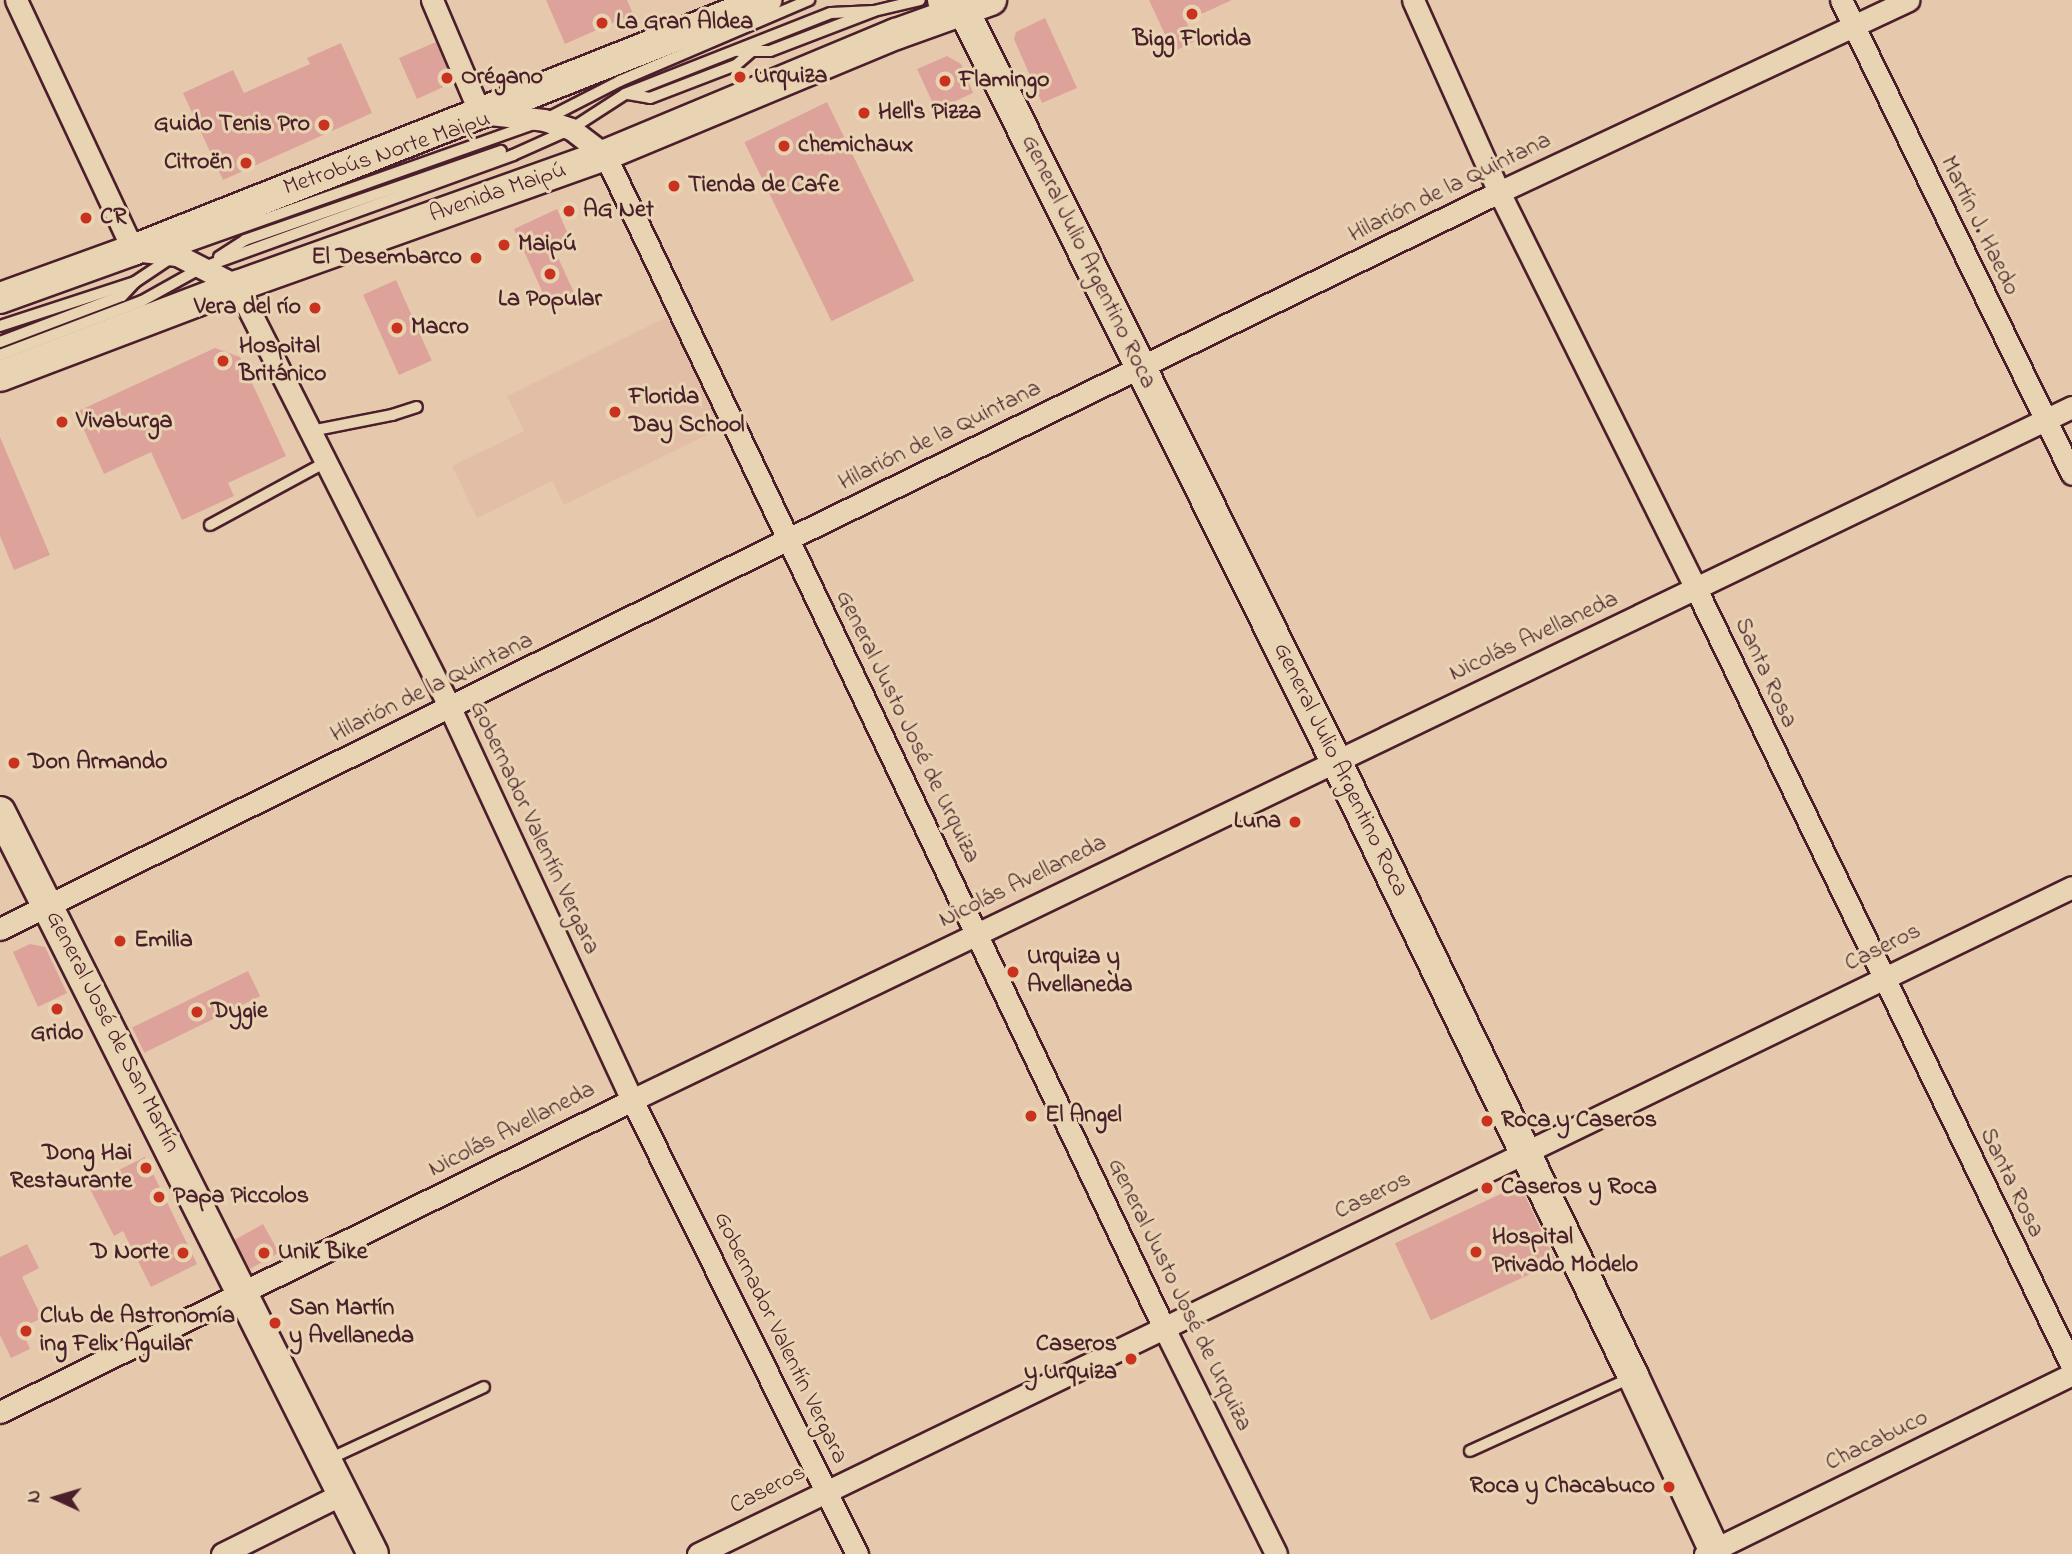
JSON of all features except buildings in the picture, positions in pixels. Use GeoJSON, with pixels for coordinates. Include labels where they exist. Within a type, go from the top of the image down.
{"type":"FeatureCollection","features":[{"type":"Feature","properties":{"kind":"street"},"geometry":{"type":"LineString","coordinates":[[16,0],[133,250]]}},
{"type":"Feature","properties":{"kind":"street"},"geometry":{"type":"LineString","coordinates":[[432,0],[480,113]]}},
{"type":"Feature","properties":{"kind":"street"},"geometry":{"type":"LineString","coordinates":[[3,319],[133,250],[766,0]]}},
{"type":"Feature","properties":{"kind":"street","name":"Avenida Maipú"},"geometry":{"type":"LineString","coordinates":[[0,376],[237,286],[605,155],[896,34],[957,4],[992,0]]}},
{"type":"Feature","properties":{"kind":"street","name":"Santa Rosa"},"geometry":{"type":"LineString","coordinates":[[1413,0],[1499,192],[1696,589],[2072,1366]]}},
{"type":"Feature","properties":{"kind":"street","name":"Martín J. Haedo"},"geometry":{"type":"LineString","coordinates":[[1841,0],[2072,474]]}},
{"type":"Feature","properties":{"kind":"street","name":"Hilarión de la Quintana"},"geometry":{"type":"LineString","coordinates":[[0,929],[786,540],[1499,192],[1908,0]]}},
{"type":"Feature","properties":{"kind":"street","name":"General Julio Argentino Roca"},"geometry":{"type":"LineString","coordinates":[[957,4],[1336,761],[1633,1376],[1712,1553]]}},
{"type":"Feature","properties":{"kind":"street","name":"General Justo José de Urquiza"},"geometry":{"type":"LineString","coordinates":[[480,113],[544,120],[571,129],[605,155],[786,540],[977,933],[1163,1326],[1276,1554]]}},
{"type":"Feature","properties":{"kind":"street"},"geometry":{"type":"LineString","coordinates":[[133,250],[177,255],[237,286]]}},
{"type":"Feature","properties":{"kind":"street","name":"Gobernador Valentín Vergara"},"geometry":{"type":"LineString","coordinates":[[237,286],[450,708],[632,1100],[857,1554]]}},
{"type":"Feature","properties":{"kind":"street","name":"Nicolás Avellaneda"},"geometry":{"type":"LineString","coordinates":[[0,1412],[632,1100],[2072,407]]}},
{"type":"Feature","properties":{"kind":"street","name":"General José de San Martín"},"geometry":{"type":"LineString","coordinates":[[0,812],[373,1554]]}},
{"type":"Feature","properties":{"kind":"street","name":"Caseros"},"geometry":{"type":"LineString","coordinates":[[698,1554],[2072,887]]}},
{"type":"Feature","properties":{"kind":"street","name":"Chacabuco"},"geometry":{"type":"LineString","coordinates":[[1712,1553],[2072,1374]]}},
{"type":"Feature","properties":{"kind":"street"},"geometry":{"type":"LineString","coordinates":[[222,1554],[342,1494]]}},
{"type":"Feature","properties":{"kind":"lane","name":"Metrobús Norte Maipu"},"geometry":{"type":"LineString","coordinates":[[0,342],[122,296],[135,282],[188,246],[544,120],[620,81],[809,0]]}},
{"type":"Feature","properties":{"kind":"lane","name":"Metrobús Norte Maipu"},"geometry":{"type":"LineString","coordinates":[[731,51],[769,51],[874,11],[920,0]]}},
{"type":"Feature","properties":{"kind":"lane","name":"Metrobús Norte Maipu"},"geometry":{"type":"LineString","coordinates":[[0,355],[142,301],[202,268],[369,200],[571,129],[625,94],[731,51],[831,13],[874,11]]}},
{"type":"Feature","properties":{"kind":"lane","name":"Metrobús Norte Maipu"},"geometry":{"type":"LineString","coordinates":[[625,94],[650,98],[736,65],[763,39]]}},
{"type":"Feature","properties":{"kind":"lane"},"geometry":{"type":"LineString","coordinates":[[736,65],[769,51]]}},
{"type":"Feature","properties":{"kind":"lane","name":"Metrobús Norte Maipu"},"geometry":{"type":"LineString","coordinates":[[369,200],[399,190]]}},
{"type":"Feature","properties":{"kind":"lane","name":"Metrobús Norte Maipu"},"geometry":{"type":"LineString","coordinates":[[3,319],[135,282]]}},
{"type":"Feature","properties":{"kind":"lane","name":"Metrobús Norte Maipu"},"geometry":{"type":"LineString","coordinates":[[0,337],[16,337]]}},
{"type":"Feature","properties":{"kind":"lane"},"geometry":{"type":"LineString","coordinates":[[311,432],[417,407]]}},
{"type":"Feature","properties":{"kind":"lane"},"geometry":{"type":"LineString","coordinates":[[209,525],[326,462]]}},
{"type":"Feature","properties":{"kind":"lane"},"geometry":{"type":"LineString","coordinates":[[1470,1451],[1633,1376]]}},
{"type":"Feature","properties":{"kind":"lane"},"geometry":{"type":"LineString","coordinates":[[325,1461],[484,1387]]}},
{"type":"Feature","properties":{"kind":"shaded area","name":"Florida Day School"},"geometry":{"type":"Polygon","coordinates":[[[669,316],[723,427],[564,505],[552,481],[477,518],[452,466],[524,431],[507,396],[669,316]]]}},
{"type":"Feature","properties":{"kind":"place","name":"Bigg Florida"},"geometry":{"type":"Point","coordinates":[1192,14]}},
{"type":"Feature","properties":{"kind":"place","name":"La Gran Aldea"},"geometry":{"type":"Point","coordinates":[602,23]}},
{"type":"Feature","properties":{"kind":"place","name":"Urquiza"},"geometry":{"type":"Point","coordinates":[740,77]}},
{"type":"Feature","properties":{"kind":"place","name":"Orégano"},"geometry":{"type":"Point","coordinates":[447,78]}},
{"type":"Feature","properties":{"kind":"place","name":"Flamingo"},"geometry":{"type":"Point","coordinates":[945,81]}},
{"type":"Feature","properties":{"kind":"place","name":"Hell's Pizza"},"geometry":{"type":"Point","coordinates":[864,113]}},
{"type":"Feature","properties":{"kind":"place","name":"Guido Tenis Pro"},"geometry":{"type":"Point","coordinates":[324,125]}},
{"type":"Feature","properties":{"kind":"place","name":"chemichaux"},"geometry":{"type":"Point","coordinates":[784,146]}},
{"type":"Feature","properties":{"kind":"place","name":"Citroën"},"geometry":{"type":"Point","coordinates":[246,163]}},
{"type":"Feature","properties":{"kind":"place","name":"Tienda de Cafe"},"geometry":{"type":"Point","coordinates":[674,186]}},
{"type":"Feature","properties":{"kind":"place","name":"AG Net"},"geometry":{"type":"Point","coordinates":[569,211]}},
{"type":"Feature","properties":{"kind":"place","name":"CR"},"geometry":{"type":"Point","coordinates":[86,218]}},
{"type":"Feature","properties":{"kind":"place","name":"Maipú"},"geometry":{"type":"Point","coordinates":[504,245]}},
{"type":"Feature","properties":{"kind":"place","name":"El Desembarco"},"geometry":{"type":"Point","coordinates":[476,258]}},
{"type":"Feature","properties":{"kind":"place","name":"La Popular"},"geometry":{"type":"Point","coordinates":[550,274]}},
{"type":"Feature","properties":{"kind":"place","name":"Vera del río"},"geometry":{"type":"Point","coordinates":[315,308]}},
{"type":"Feature","properties":{"kind":"place","name":"Macro"},"geometry":{"type":"Point","coordinates":[397,328]}},
{"type":"Feature","properties":{"kind":"place","name":"Hospital Británico"},"geometry":{"type":"Point","coordinates":[223,361]}},
{"type":"Feature","properties":{"kind":"place","name":"Florida Day School"},"geometry":{"type":"Point","coordinates":[615,412]}},
{"type":"Feature","properties":{"kind":"place","name":"Vivaburga"},"geometry":{"type":"Point","coordinates":[62,422]}},
{"type":"Feature","properties":{"kind":"place","name":"Don Armando"},"geometry":{"type":"Point","coordinates":[14,763]}},
{"type":"Feature","properties":{"kind":"place","name":"Luna"},"geometry":{"type":"Point","coordinates":[1295,822]}},
{"type":"Feature","properties":{"kind":"place","name":"Emilia"},"geometry":{"type":"Point","coordinates":[120,941]}},
{"type":"Feature","properties":{"kind":"place","name":"Urquiza y Avellaneda"},"geometry":{"type":"Point","coordinates":[1013,972]}},
{"type":"Feature","properties":{"kind":"place","name":"Grido"},"geometry":{"type":"Point","coordinates":[57,1009]}},
{"type":"Feature","properties":{"kind":"place","name":"Dygie"},"geometry":{"type":"Point","coordinates":[197,1012]}},
{"type":"Feature","properties":{"kind":"place","name":"El Angel"},"geometry":{"type":"Point","coordinates":[1031,1116]}},
{"type":"Feature","properties":{"kind":"place","name":"Roca y Caseros"},"geometry":{"type":"Point","coordinates":[1487,1121]}},
{"type":"Feature","properties":{"kind":"place","name":"Dong Hai Restaurante"},"geometry":{"type":"Point","coordinates":[146,1168]}},
{"type":"Feature","properties":{"kind":"place","name":"Caseros y Roca"},"geometry":{"type":"Point","coordinates":[1487,1188]}},
{"type":"Feature","properties":{"kind":"place","name":"Papa Piccolos"},"geometry":{"type":"Point","coordinates":[159,1197]}},
{"type":"Feature","properties":{"kind":"place","name":"Hospital Privado Modelo"},"geometry":{"type":"Point","coordinates":[1476,1252]}},
{"type":"Feature","properties":{"kind":"place","name":"D Norte"},"geometry":{"type":"Point","coordinates":[183,1253]}},
{"type":"Feature","properties":{"kind":"place","name":"Unik Bike"},"geometry":{"type":"Point","coordinates":[264,1253]}},
{"type":"Feature","properties":{"kind":"place","name":"San Martín y Avellaneda"},"geometry":{"type":"Point","coordinates":[275,1323]}},
{"type":"Feature","properties":{"kind":"place","name":"Club de Astronomía ing Felix Aguilar"},"geometry":{"type":"Point","coordinates":[26,1331]}},
{"type":"Feature","properties":{"kind":"place","name":"Caseros y Urquiza"},"geometry":{"type":"Point","coordinates":[1131,1359]}},
{"type":"Feature","properties":{"kind":"place","name":"Roca y Chacabuco"},"geometry":{"type":"Point","coordinates":[1669,1487]}}]}
